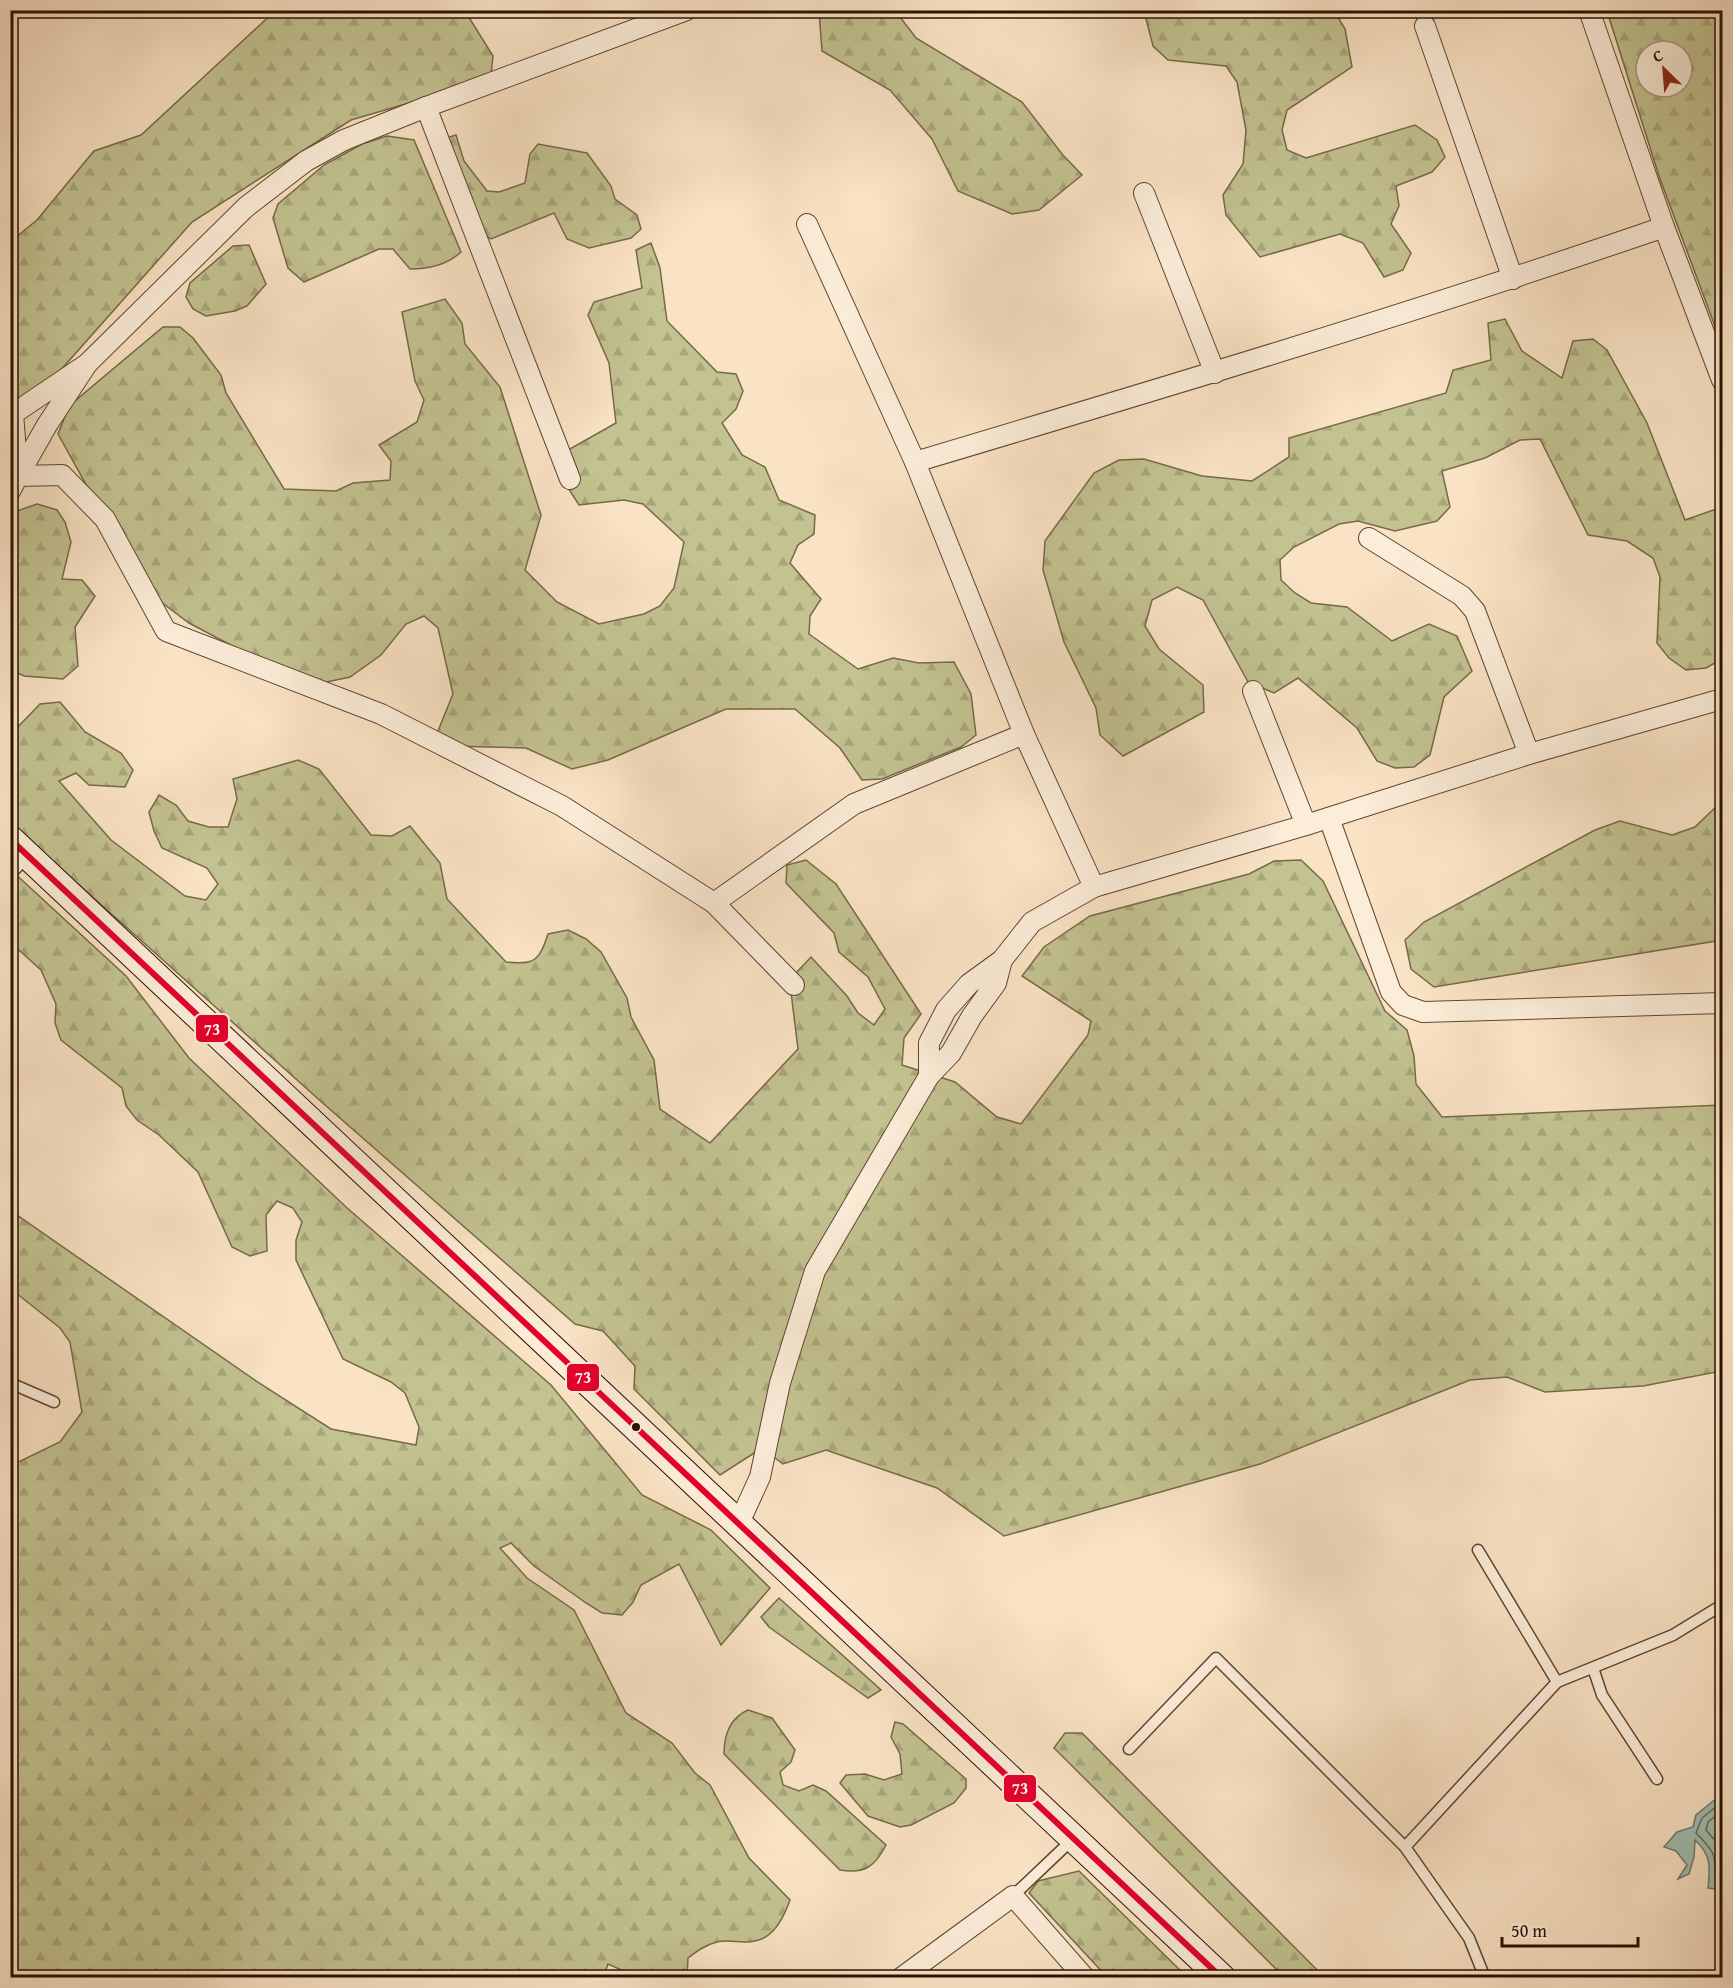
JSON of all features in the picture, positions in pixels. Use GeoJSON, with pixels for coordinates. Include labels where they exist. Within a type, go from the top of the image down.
{"type":"FeatureCollection","features":[{"type":"Feature","properties":{"kind":"main road"},"geometry":{"type":"LineString","coordinates":[[17,856],[740,1523],[1222,1977]]}},
{"type":"Feature","properties":{"kind":"street"},"geometry":{"type":"LineString","coordinates":[[14,484],[13,414],[87,364],[246,207],[306,161],[344,140],[426,107],[687,10]]}},
{"type":"Feature","properties":{"kind":"street"},"geometry":{"type":"LineString","coordinates":[[1589,10],[1665,227],[1722,380]]}},
{"type":"Feature","properties":{"kind":"street"},"geometry":{"type":"LineString","coordinates":[[1425,26],[1514,279]]}},
{"type":"Feature","properties":{"kind":"street"},"geometry":{"type":"LineString","coordinates":[[426,107],[570,479]]}},
{"type":"Feature","properties":{"kind":"street"},"geometry":{"type":"LineString","coordinates":[[1144,193],[1215,373]]}},
{"type":"Feature","properties":{"kind":"street"},"geometry":{"type":"LineString","coordinates":[[807,224],[915,462],[1024,734],[1094,887]]}},
{"type":"Feature","properties":{"kind":"street"},"geometry":{"type":"LineString","coordinates":[[915,462],[1215,373],[1514,279],[1665,227]]}},
{"type":"Feature","properties":{"kind":"street"},"geometry":{"type":"LineString","coordinates":[[14,484],[47,425],[87,364]]}},
{"type":"Feature","properties":{"kind":"street"},"geometry":{"type":"LineString","coordinates":[[14,484],[62,475],[105,519],[166,631],[381,714],[562,806],[714,903],[794,985]]}},
{"type":"Feature","properties":{"kind":"street"},"geometry":{"type":"LineString","coordinates":[[1369,538],[1462,596],[1475,611],[1529,754]]}},
{"type":"Feature","properties":{"kind":"street"},"geometry":{"type":"LineString","coordinates":[[1252,691],[1306,825]]}},
{"type":"Feature","properties":{"kind":"street"},"geometry":{"type":"LineString","coordinates":[[740,1523],[760,1478],[780,1383],[815,1271],[929,1076],[929,1043],[946,1010],[969,984],[1002,960],[1032,922],[1094,887],[1329,818],[1529,754],[1722,699]]}},
{"type":"Feature","properties":{"kind":"street"},"geometry":{"type":"LineString","coordinates":[[714,903],[854,804],[1024,734]]}},
{"type":"Feature","properties":{"kind":"street"},"geometry":{"type":"LineString","coordinates":[[1329,818],[1391,992],[1403,1005],[1423,1012],[1722,1003]]}},
{"type":"Feature","properties":{"kind":"street"},"geometry":{"type":"LineString","coordinates":[[901,1977],[1013,1896],[1085,1977]]}},
{"type":"Feature","properties":{"kind":"lane"},"geometry":{"type":"LineString","coordinates":[[10,1383],[54,1402]]}},
{"type":"Feature","properties":{"kind":"lane"},"geometry":{"type":"LineString","coordinates":[[1478,1550],[1557,1682]]}},
{"type":"Feature","properties":{"kind":"lane"},"geometry":{"type":"LineString","coordinates":[[1405,1847],[1557,1682],[1673,1635],[1722,1605]]}},
{"type":"Feature","properties":{"kind":"lane"},"geometry":{"type":"LineString","coordinates":[[1129,1749],[1216,1658],[1405,1847],[1469,1938],[1485,1977]]}},
{"type":"Feature","properties":{"kind":"lane"},"geometry":{"type":"LineString","coordinates":[[1593,1668],[1602,1695],[1657,1779]]}},
{"type":"Feature","properties":{"kind":"lane"},"geometry":{"type":"LineString","coordinates":[[1013,1896],[1074,1837]]}},
{"type":"Feature","properties":{"kind":"green space"},"geometry":{"type":"Polygon","coordinates":[[[1322,10],[1335,12],[1345,29],[1352,67],[1287,110],[1282,130],[1287,150],[1306,158],[1415,125],[1437,140],[1445,157],[1432,172],[1396,186],[1399,206],[1391,224],[1411,253],[1403,270],[1384,277],[1363,243],[1340,234],[1260,257],[1226,215],[1223,195],[1243,164],[1246,130],[1237,82],[1226,66],[1168,60],[1153,46],[1144,11],[1322,10]]]}},
{"type":"Feature","properties":{"kind":"green space"},"geometry":{"type":"Polygon","coordinates":[[[275,11],[465,11],[493,56],[491,74],[474,84],[351,120],[192,222],[35,399],[11,408],[11,241],[37,220],[94,151],[141,135],[275,11]]]}},
{"type":"Feature","properties":{"kind":"green space"},"geometry":{"type":"Polygon","coordinates":[[[819,11],[902,11],[900,17],[916,38],[1022,102],[1062,154],[1082,175],[1039,210],[1012,214],[958,191],[932,139],[890,90],[822,51],[819,11]]]}},
{"type":"Feature","properties":{"kind":"green space"},"geometry":{"type":"Polygon","coordinates":[[[1607,11],[1722,11],[1722,345],[1659,176],[1635,99],[1694,99],[1694,39],[1634,39],[1634,97],[1607,11]]]}},
{"type":"Feature","properties":{"kind":"green space"},"geometry":{"type":"Polygon","coordinates":[[[456,135],[464,161],[487,191],[499,192],[525,183],[530,154],[538,144],[587,153],[611,186],[615,199],[637,215],[641,229],[631,238],[589,248],[567,239],[554,213],[491,239],[469,226],[443,139],[456,135]]]}},
{"type":"Feature","properties":{"kind":"green space"},"geometry":{"type":"Polygon","coordinates":[[[387,136],[414,140],[461,252],[437,265],[410,269],[393,249],[379,249],[304,282],[288,268],[273,218],[278,204],[324,165],[362,144],[387,136]]]}},
{"type":"Feature","properties":{"kind":"green space"},"geometry":{"type":"Polygon","coordinates":[[[651,243],[660,268],[667,321],[717,372],[736,374],[743,391],[736,409],[722,423],[742,455],[765,467],[779,500],[815,515],[814,534],[798,545],[790,563],[821,599],[810,616],[809,634],[858,669],[893,658],[919,663],[954,662],[971,694],[976,735],[961,747],[882,779],[862,780],[840,748],[795,709],[726,709],[608,760],[572,769],[526,748],[449,746],[438,731],[453,694],[438,628],[424,616],[406,624],[381,655],[350,677],[308,686],[189,623],[144,589],[58,434],[69,406],[163,327],[180,327],[193,338],[221,375],[226,393],[284,489],[336,491],[353,483],[390,480],[391,461],[379,445],[417,422],[424,400],[415,381],[402,312],[445,299],[462,323],[465,344],[500,387],[541,515],[525,570],[557,602],[599,624],[644,614],[660,606],[674,588],[684,542],[643,504],[624,500],[579,505],[568,488],[559,455],[616,423],[609,363],[588,315],[594,302],[642,288],[636,250],[651,243]]]}},
{"type":"Feature","properties":{"kind":"green space"},"geometry":{"type":"Polygon","coordinates":[[[249,245],[266,284],[247,306],[235,311],[206,316],[193,309],[186,297],[190,283],[233,246],[249,245]]]}},
{"type":"Feature","properties":{"kind":"green space"},"geometry":{"type":"Polygon","coordinates":[[[1505,319],[1522,351],[1562,378],[1573,341],[1593,339],[1607,350],[1647,423],[1685,520],[1722,507],[1722,659],[1706,668],[1686,670],[1669,658],[1657,643],[1660,577],[1653,558],[1627,541],[1588,535],[1540,439],[1520,440],[1485,458],[1442,471],[1450,507],[1437,521],[1395,531],[1358,521],[1339,524],[1294,547],[1280,560],[1281,580],[1295,593],[1311,603],[1347,607],[1392,641],[1429,624],[1457,636],[1472,671],[1444,697],[1430,755],[1414,767],[1395,768],[1377,761],[1357,728],[1298,678],[1274,693],[1248,682],[1203,600],[1177,587],[1152,600],[1145,626],[1159,649],[1203,685],[1204,712],[1123,756],[1100,735],[1096,708],[1064,642],[1043,570],[1045,541],[1094,473],[1119,460],[1144,459],[1202,476],[1252,481],[1289,457],[1289,438],[1446,393],[1453,370],[1491,360],[1488,323],[1505,319]]]}},
{"type":"Feature","properties":{"kind":"green space"},"geometry":{"type":"Polygon","coordinates":[[[37,504],[57,510],[65,522],[71,542],[62,579],[82,580],[95,596],[75,627],[78,666],[63,679],[24,676],[11,670],[11,517],[17,511],[37,504]]]}},
{"type":"Feature","properties":{"kind":"green space"},"geometry":{"type":"Polygon","coordinates":[[[60,702],[85,732],[121,753],[133,770],[125,787],[89,785],[76,773],[59,781],[111,840],[185,896],[206,900],[218,884],[207,868],[162,848],[149,812],[159,795],[176,805],[188,821],[209,827],[228,827],[237,799],[233,779],[298,760],[319,769],[371,835],[392,836],[410,826],[440,863],[447,899],[506,962],[530,962],[542,950],[548,934],[568,930],[586,939],[601,952],[627,998],[631,1017],[654,1060],[660,1109],[710,1143],[798,1049],[791,992],[797,972],[811,957],[847,996],[858,1013],[874,1025],[885,1009],[868,977],[839,952],[834,933],[786,883],[787,865],[806,860],[836,884],[921,1014],[904,1038],[902,1065],[955,1082],[997,1117],[1021,1124],[1088,1035],[1091,1021],[1022,976],[1044,947],[1090,916],[1249,874],[1274,861],[1301,860],[1323,881],[1385,1011],[1407,1030],[1414,1056],[1416,1084],[1442,1117],[1722,1105],[1722,1371],[1643,1386],[1545,1392],[1507,1377],[1470,1380],[1260,1464],[1004,1536],[937,1488],[826,1450],[783,1464],[762,1448],[720,1475],[634,1389],[635,1366],[603,1331],[575,1324],[325,1105],[11,824],[11,728],[14,731],[40,704],[60,702]]]}},
{"type":"Feature","properties":{"kind":"green space"},"geometry":{"type":"Polygon","coordinates":[[[1722,801],[1722,940],[1434,987],[1411,969],[1405,940],[1424,922],[1595,830],[1620,821],[1672,835],[1695,827],[1722,801]]]}},
{"type":"Feature","properties":{"kind":"green space"},"geometry":{"type":"Polygon","coordinates":[[[11,870],[126,976],[189,1058],[346,1207],[551,1385],[642,1495],[711,1530],[770,1588],[721,1645],[679,1564],[641,1585],[633,1602],[622,1615],[602,1613],[586,1603],[534,1566],[511,1543],[500,1548],[527,1578],[574,1610],[626,1713],[672,1743],[695,1773],[710,1785],[749,1858],[790,1900],[781,1920],[768,1936],[755,1941],[722,1941],[705,1947],[688,1958],[687,1977],[637,1977],[608,1964],[603,1978],[11,1977],[10,1466],[60,1442],[82,1412],[70,1342],[60,1328],[11,1289],[11,1211],[259,1383],[331,1429],[416,1445],[419,1427],[405,1393],[391,1382],[343,1359],[296,1260],[296,1240],[302,1222],[293,1208],[277,1201],[266,1215],[267,1251],[250,1256],[232,1247],[198,1172],[159,1135],[137,1120],[126,1106],[122,1088],[61,1040],[55,1023],[56,1004],[41,970],[11,943],[11,870]]]}},
{"type":"Feature","properties":{"kind":"green space"},"geometry":{"type":"Polygon","coordinates":[[[779,1598],[881,1690],[868,1698],[769,1627],[761,1617],[779,1598]]]}},
{"type":"Feature","properties":{"kind":"green space"},"geometry":{"type":"Polygon","coordinates":[[[748,1710],[772,1718],[795,1750],[791,1762],[780,1772],[783,1785],[799,1791],[813,1785],[826,1791],[886,1845],[873,1864],[862,1870],[840,1870],[724,1754],[729,1727],[737,1717],[748,1710]]]}},
{"type":"Feature","properties":{"kind":"green space"},"geometry":{"type":"Polygon","coordinates":[[[895,1722],[903,1724],[966,1779],[966,1788],[954,1803],[911,1825],[900,1827],[868,1816],[840,1783],[846,1775],[865,1774],[884,1780],[902,1774],[900,1754],[891,1737],[895,1722]]]}},
{"type":"Feature","properties":{"kind":"green space"},"geometry":{"type":"Polygon","coordinates":[[[1065,1733],[1082,1733],[1324,1977],[1284,1977],[1054,1748],[1065,1733]]]}},
{"type":"Feature","properties":{"kind":"green space"},"geometry":{"type":"Polygon","coordinates":[[[1079,1871],[1187,1977],[1107,1977],[1029,1893],[1038,1881],[1079,1871]]]}},
{"type":"Feature","properties":{"kind":"water"},"geometry":{"type":"Polygon","coordinates":[[[1722,1794],[1722,1890],[1708,1888],[1709,1862],[1701,1846],[1695,1840],[1694,1857],[1689,1874],[1678,1879],[1687,1865],[1676,1851],[1664,1847],[1677,1832],[1693,1827],[1696,1815],[1722,1794]]]}},
{"type":"Feature","properties":{"kind":"transit line","name":"73"},"geometry":{"type":"LineString","coordinates":[[10,839],[1222,1978]]}}]}
